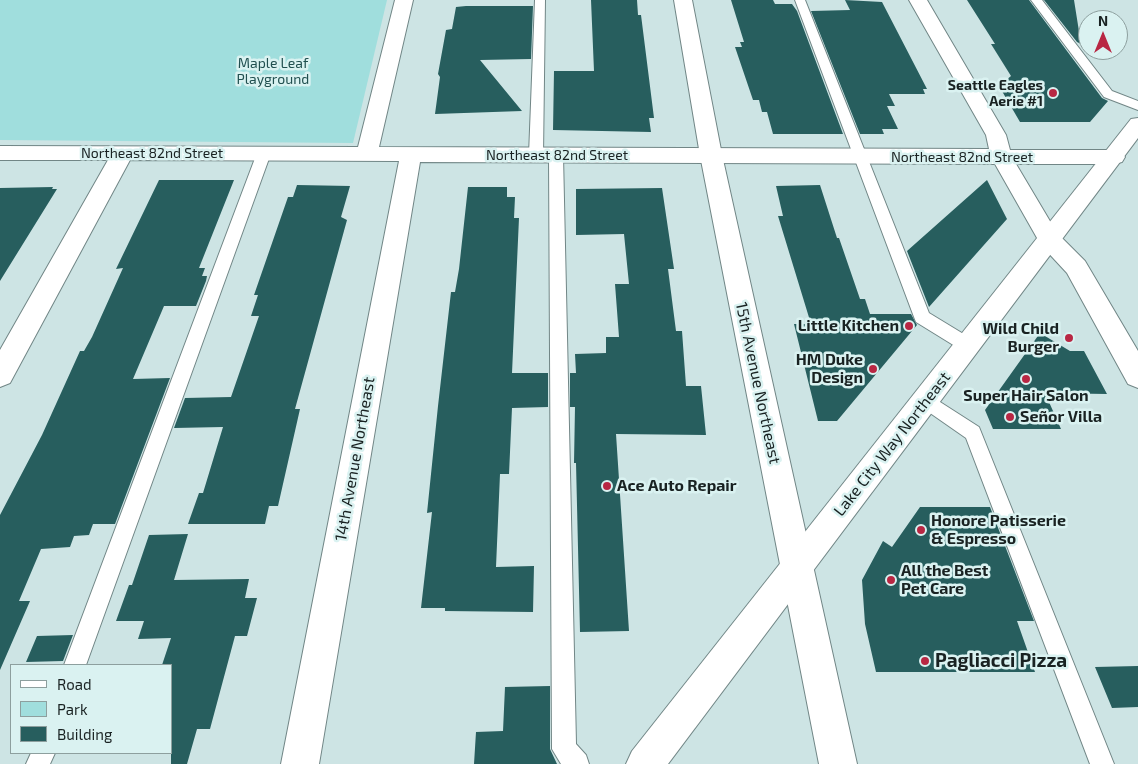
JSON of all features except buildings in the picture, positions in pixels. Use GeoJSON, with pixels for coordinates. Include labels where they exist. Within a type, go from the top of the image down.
{"type":"FeatureCollection","features":[{"type":"Feature","properties":{"kind":"street"},"geometry":{"type":"LineString","coordinates":[[367,154],[404,0]]}},
{"type":"Feature","properties":{"kind":"street","name":"15th Avenue Northeast"},"geometry":{"type":"LineString","coordinates":[[682,0],[711,156],[838,764]]}},
{"type":"Feature","properties":{"kind":"street"},"geometry":{"type":"LineString","coordinates":[[918,0],[996,135],[1001,156],[1049,239],[1076,268],[1138,376]]}},
{"type":"Feature","properties":{"kind":"street","name":"Lake City Way Northeast"},"geometry":{"type":"LineString","coordinates":[[645,764],[969,346],[1049,239],[1135,132]]}},
{"type":"Feature","properties":{"kind":"street","name":"Northeast 82nd Street"},"geometry":{"type":"LineString","coordinates":[[0,153],[1114,157]]}},
{"type":"Feature","properties":{"kind":"street"},"geometry":{"type":"LineString","coordinates":[[0,376],[123,153]]}},
{"type":"Feature","properties":{"kind":"street","name":"14th Avenue Northeast"},"geometry":{"type":"LineString","coordinates":[[300,764],[411,154]]}},
{"type":"Feature","properties":{"kind":"lane"},"geometry":{"type":"LineString","coordinates":[[540,0],[564,749],[577,764]]}},
{"type":"Feature","properties":{"kind":"lane"},"geometry":{"type":"LineString","coordinates":[[800,0],[922,317],[969,346]]}},
{"type":"Feature","properties":{"kind":"lane"},"geometry":{"type":"LineString","coordinates":[[1036,0],[1108,94],[1138,106]]}},
{"type":"Feature","properties":{"kind":"lane"},"geometry":{"type":"LineString","coordinates":[[75,664],[264,153]]}},
{"type":"Feature","properties":{"kind":"lane"},"geometry":{"type":"LineString","coordinates":[[926,401],[973,433],[1102,764]]}},
{"type":"Feature","properties":{"kind":"green space","name":"Maple Leaf Playground"},"geometry":{"type":"Polygon","coordinates":[[[0,0],[387,0],[353,143],[0,140],[0,0]]]}},
{"type":"Feature","properties":{"kind":"place","name":"Seattle Eagles Aerie #1"},"geometry":{"type":"Point","coordinates":[1053,93]}},
{"type":"Feature","properties":{"kind":"place","name":"Little Kitchen"},"geometry":{"type":"Point","coordinates":[909,326]}},
{"type":"Feature","properties":{"kind":"place","name":"Wild Child Burger"},"geometry":{"type":"Point","coordinates":[1069,338]}},
{"type":"Feature","properties":{"kind":"place","name":"HM Duke Design"},"geometry":{"type":"Point","coordinates":[873,369]}},
{"type":"Feature","properties":{"kind":"place","name":"Super Hair Salon"},"geometry":{"type":"Point","coordinates":[1026,379]}},
{"type":"Feature","properties":{"kind":"place","name":"Señor Villa"},"geometry":{"type":"Point","coordinates":[1010,417]}},
{"type":"Feature","properties":{"kind":"place","name":"Ace Auto Repair"},"geometry":{"type":"Point","coordinates":[607,486]}},
{"type":"Feature","properties":{"kind":"place","name":"Honore Patisserie & Espresso"},"geometry":{"type":"Point","coordinates":[921,530]}},
{"type":"Feature","properties":{"kind":"place","name":"All the Best Pet Care"},"geometry":{"type":"Point","coordinates":[891,580]}},
{"type":"Feature","properties":{"kind":"place","name":"Pagliacci Pizza"},"geometry":{"type":"Point","coordinates":[925,661]}}]}
